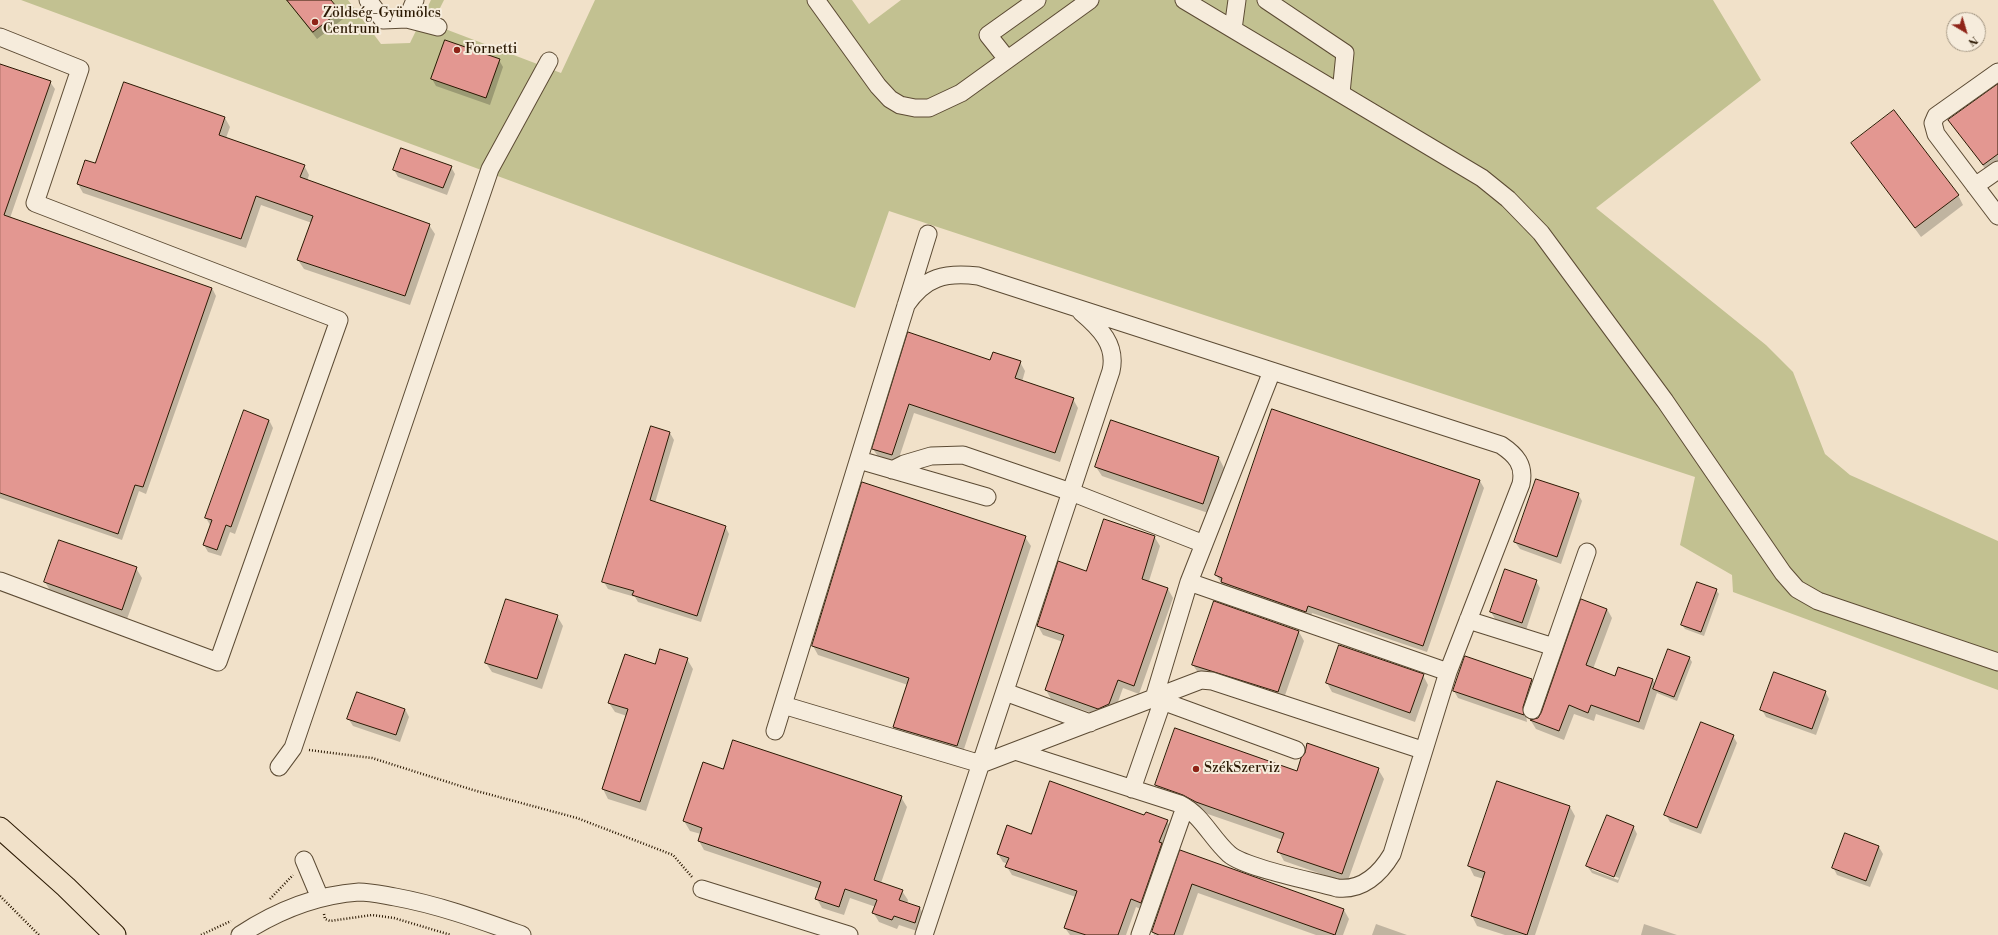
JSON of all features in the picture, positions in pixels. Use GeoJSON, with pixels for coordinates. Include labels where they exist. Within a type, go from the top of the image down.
{"type":"FeatureCollection","features":[{"type":"Feature","properties":{"kind":"main road"},"geometry":{"type":"LineString","coordinates":[[0,828],[61,882],[115,935]]}},
{"type":"Feature","properties":{"kind":"street"},"geometry":{"type":"LineString","coordinates":[[368,0],[382,20],[407,20],[438,27]]}},
{"type":"Feature","properties":{"kind":"street"},"geometry":{"type":"LineString","coordinates":[[407,20],[415,0]]}},
{"type":"Feature","properties":{"kind":"street"},"geometry":{"type":"LineString","coordinates":[[816,0],[878,86],[890,99],[900,105],[914,108],[929,108],[946,102],[962,93],[1090,0]]}},
{"type":"Feature","properties":{"kind":"street"},"geometry":{"type":"LineString","coordinates":[[1007,59],[988,35],[1036,0]]}},
{"type":"Feature","properties":{"kind":"street"},"geometry":{"type":"LineString","coordinates":[[1184,0],[1482,178],[1508,199],[1542,233],[1664,401],[1783,574],[1797,589],[1818,600],[1998,662]]}},
{"type":"Feature","properties":{"kind":"street"},"geometry":{"type":"LineString","coordinates":[[1233,29],[1237,0]]}},
{"type":"Feature","properties":{"kind":"street"},"geometry":{"type":"LineString","coordinates":[[1266,0],[1345,52],[1341,94]]}},
{"type":"Feature","properties":{"kind":"street"},"geometry":{"type":"LineString","coordinates":[[0,37],[80,69],[36,203],[339,320],[218,662],[0,581]]}},
{"type":"Feature","properties":{"kind":"street"},"geometry":{"type":"LineString","coordinates":[[279,767],[293,748],[490,169],[549,61]]}},
{"type":"Feature","properties":{"kind":"street"},"geometry":{"type":"LineString","coordinates":[[1998,72],[1936,116],[1933,123],[1936,134],[1998,216]]}},
{"type":"Feature","properties":{"kind":"street"},"geometry":{"type":"LineString","coordinates":[[1975,186],[1998,170]]}},
{"type":"Feature","properties":{"kind":"street"},"geometry":{"type":"LineString","coordinates":[[775,731],[928,234]]}},
{"type":"Feature","properties":{"kind":"street"},"geometry":{"type":"LineString","coordinates":[[906,305],[914,294],[930,281],[953,274],[978,276],[1501,445],[1516,457],[1521,465],[1523,474],[1521,484],[1448,672],[1422,750],[1392,854],[1385,866],[1369,880],[1351,888],[1336,888],[1244,863],[1229,854],[1196,816],[1185,807],[1015,752]]}},
{"type":"Feature","properties":{"kind":"street"},"geometry":{"type":"LineString","coordinates":[[924,935],[1113,361],[1113,353],[1103,334],[1096,325],[1077,308]]}},
{"type":"Feature","properties":{"kind":"street"},"geometry":{"type":"LineString","coordinates":[[1132,789],[1160,698],[1189,582],[1272,371]]}},
{"type":"Feature","properties":{"kind":"street"},"geometry":{"type":"LineString","coordinates":[[892,470],[904,464],[931,456],[963,456],[1071,492],[1204,544]]}},
{"type":"Feature","properties":{"kind":"street"},"geometry":{"type":"LineString","coordinates":[[859,460],[987,497]]}},
{"type":"Feature","properties":{"kind":"street"},"geometry":{"type":"LineString","coordinates":[[1532,710],[1587,552]]}},
{"type":"Feature","properties":{"kind":"street"},"geometry":{"type":"LineString","coordinates":[[1189,582],[1448,672]]}},
{"type":"Feature","properties":{"kind":"street"},"geometry":{"type":"LineString","coordinates":[[1468,620],[1554,647]]}},
{"type":"Feature","properties":{"kind":"street"},"geometry":{"type":"LineString","coordinates":[[783,705],[981,764],[1160,698],[1201,680],[1212,681],[1422,750]]}},
{"type":"Feature","properties":{"kind":"street"},"geometry":{"type":"LineString","coordinates":[[1005,692],[1090,724]]}},
{"type":"Feature","properties":{"kind":"street"},"geometry":{"type":"LineString","coordinates":[[1160,698],[1296,750]]}},
{"type":"Feature","properties":{"kind":"street"},"geometry":{"type":"LineString","coordinates":[[1140,935],[1185,807]]}},
{"type":"Feature","properties":{"kind":"street"},"geometry":{"type":"LineString","coordinates":[[304,860],[320,898]]}},
{"type":"Feature","properties":{"kind":"street"},"geometry":{"type":"LineString","coordinates":[[702,889],[849,935]]}},
{"type":"Feature","properties":{"kind":"street"},"geometry":{"type":"LineString","coordinates":[[240,935],[255,925],[282,912],[320,898],[359,892],[430,903],[522,935]]}},
{"type":"Feature","properties":{"kind":"path"},"geometry":{"type":"LineString","coordinates":[[293,748],[372,758],[473,790],[577,818],[672,855],[702,889]]}},
{"type":"Feature","properties":{"kind":"path"},"geometry":{"type":"LineString","coordinates":[[268,900],[282,888],[304,860]]}},
{"type":"Feature","properties":{"kind":"path"},"geometry":{"type":"LineString","coordinates":[[0,896],[39,935]]}},
{"type":"Feature","properties":{"kind":"path"},"geometry":{"type":"LineString","coordinates":[[320,898],[325,919],[330,921],[372,916],[394,918],[451,935]]}},
{"type":"Feature","properties":{"kind":"path"},"geometry":{"type":"LineString","coordinates":[[201,935],[236,918]]}},
{"type":"Feature","properties":{"kind":"shaded area"},"geometry":{"type":"Polygon","coordinates":[[[21,0],[348,0],[381,44],[410,43],[431,0],[444,0],[432,24],[561,73],[595,0],[852,0],[869,24],[901,0],[1713,0],[1761,80],[1596,208],[1766,345],[1793,372],[1825,454],[1850,475],[1998,541],[1998,690],[1733,592],[1732,575],[1680,545],[1695,477],[889,211],[855,308],[21,0]]]}},
{"type":"Feature","properties":{"kind":"building","name":"Zöldség-Gyümölcs Centrum"},"geometry":{"type":"Polygon","coordinates":[[[287,0],[331,0],[340,11],[313,32],[287,0]]]}},
{"type":"Feature","properties":{"kind":"building"},"geometry":{"type":"Polygon","coordinates":[[[445,40],[500,59],[486,98],[431,79],[445,40]]]}},
{"type":"Feature","properties":{"kind":"building"},"geometry":{"type":"Polygon","coordinates":[[[0,64],[51,81],[4,215],[212,288],[143,487],[135,485],[118,534],[0,493],[0,64]]]}},
{"type":"Feature","properties":{"kind":"building"},"geometry":{"type":"Polygon","coordinates":[[[124,82],[225,117],[219,135],[305,165],[300,177],[430,224],[405,296],[297,260],[313,216],[256,196],[241,239],[77,184],[85,160],[95,163],[124,82]]]}},
{"type":"Feature","properties":{"kind":"building"},"geometry":{"type":"Polygon","coordinates":[[[1998,84],[1998,154],[1983,165],[1948,120],[1998,84]]]}},
{"type":"Feature","properties":{"kind":"building"},"geometry":{"type":"Polygon","coordinates":[[[1894,110],[1959,195],[1915,228],[1851,143],[1894,110]]]}},
{"type":"Feature","properties":{"kind":"building"},"geometry":{"type":"Polygon","coordinates":[[[401,148],[452,166],[443,188],[393,170],[401,148]]]}},
{"type":"Feature","properties":{"kind":"building"},"geometry":{"type":"Polygon","coordinates":[[[908,332],[990,360],[993,352],[1021,361],[1015,378],[1074,398],[1055,453],[909,404],[892,455],[872,449],[908,332]]]}},
{"type":"Feature","properties":{"kind":"building"},"geometry":{"type":"Polygon","coordinates":[[[1272,409],[1480,480],[1423,646],[1308,606],[1306,612],[1221,582],[1222,578],[1215,575],[1272,409]]]}},
{"type":"Feature","properties":{"kind":"building"},"geometry":{"type":"Polygon","coordinates":[[[244,410],[269,420],[231,527],[226,525],[217,550],[203,545],[212,520],[205,518],[244,410]]]}},
{"type":"Feature","properties":{"kind":"building"},"geometry":{"type":"Polygon","coordinates":[[[1111,420],[1219,457],[1203,504],[1095,467],[1111,420]]]}},
{"type":"Feature","properties":{"kind":"building"},"geometry":{"type":"Polygon","coordinates":[[[651,426],[670,432],[650,500],[726,526],[697,616],[632,595],[634,591],[602,582],[651,426]]]}},
{"type":"Feature","properties":{"kind":"building"},"geometry":{"type":"Polygon","coordinates":[[[1536,479],[1579,493],[1557,557],[1514,542],[1536,479]]]}},
{"type":"Feature","properties":{"kind":"building"},"geometry":{"type":"Polygon","coordinates":[[[862,482],[1026,536],[957,746],[893,727],[909,678],[812,646],[862,482]]]}},
{"type":"Feature","properties":{"kind":"building"},"geometry":{"type":"Polygon","coordinates":[[[1104,519],[1155,536],[1142,579],[1168,588],[1134,686],[1118,680],[1109,704],[1098,709],[1045,690],[1064,635],[1037,626],[1058,561],[1086,571],[1104,519]]]}},
{"type":"Feature","properties":{"kind":"building"},"geometry":{"type":"Polygon","coordinates":[[[59,540],[137,567],[122,610],[44,582],[59,540]]]}},
{"type":"Feature","properties":{"kind":"building"},"geometry":{"type":"Polygon","coordinates":[[[1505,569],[1537,580],[1522,623],[1490,612],[1505,569]]]}},
{"type":"Feature","properties":{"kind":"building"},"geometry":{"type":"Polygon","coordinates":[[[1697,582],[1717,589],[1701,632],[1681,625],[1697,582]]]}},
{"type":"Feature","properties":{"kind":"building"},"geometry":{"type":"Polygon","coordinates":[[[506,599],[558,615],[537,679],[485,663],[506,599]]]}},
{"type":"Feature","properties":{"kind":"building"},"geometry":{"type":"Polygon","coordinates":[[[1581,599],[1607,609],[1586,665],[1615,676],[1618,667],[1653,679],[1639,722],[1591,705],[1588,713],[1569,705],[1559,731],[1530,720],[1538,718],[1541,713],[1581,599]]]}},
{"type":"Feature","properties":{"kind":"building"},"geometry":{"type":"Polygon","coordinates":[[[1214,601],[1299,631],[1278,692],[1192,665],[1214,601]]]}},
{"type":"Feature","properties":{"kind":"building"},"geometry":{"type":"Polygon","coordinates":[[[1339,645],[1424,674],[1410,713],[1326,683],[1339,645]]]}},
{"type":"Feature","properties":{"kind":"building"},"geometry":{"type":"Polygon","coordinates":[[[660,649],[688,658],[640,802],[602,789],[628,709],[608,703],[625,654],[655,664],[660,649]]]}},
{"type":"Feature","properties":{"kind":"building"},"geometry":{"type":"Polygon","coordinates":[[[1668,649],[1690,657],[1674,697],[1653,689],[1668,649]]]}},
{"type":"Feature","properties":{"kind":"building"},"geometry":{"type":"Polygon","coordinates":[[[1465,656],[1532,679],[1523,707],[1524,715],[1453,691],[1465,656]]]}},
{"type":"Feature","properties":{"kind":"building"},"geometry":{"type":"Polygon","coordinates":[[[1774,672],[1826,691],[1812,729],[1760,710],[1774,672]]]}},
{"type":"Feature","properties":{"kind":"building"},"geometry":{"type":"Polygon","coordinates":[[[357,692],[405,709],[396,735],[347,719],[357,692]]]}},
{"type":"Feature","properties":{"kind":"building"},"geometry":{"type":"Polygon","coordinates":[[[1701,722],[1734,735],[1697,828],[1664,815],[1701,722]]]}},
{"type":"Feature","properties":{"kind":"building"},"geometry":{"type":"Polygon","coordinates":[[[1175,728],[1297,771],[1301,758],[1305,753],[1307,743],[1379,768],[1342,874],[1277,852],[1284,833],[1196,802],[1183,795],[1155,785],[1175,728]]]}},
{"type":"Feature","properties":{"kind":"building"},"geometry":{"type":"Polygon","coordinates":[[[733,740],[902,796],[874,880],[903,890],[899,900],[920,907],[915,923],[894,916],[892,920],[872,913],[877,900],[845,889],[839,907],[815,899],[821,882],[698,841],[702,828],[683,821],[703,762],[723,769],[733,740]]]}},
{"type":"Feature","properties":{"kind":"building"},"geometry":{"type":"Polygon","coordinates":[[[1050,781],[1144,815],[1146,812],[1168,820],[1159,842],[1162,843],[1141,903],[1131,899],[1118,935],[1086,935],[1064,928],[1077,891],[1005,867],[1009,858],[997,854],[1007,825],[1031,834],[1050,781]]]}},
{"type":"Feature","properties":{"kind":"building"},"geometry":{"type":"Polygon","coordinates":[[[1497,781],[1570,806],[1527,935],[1471,916],[1485,872],[1468,866],[1497,781]]]}},
{"type":"Feature","properties":{"kind":"building"},"geometry":{"type":"Polygon","coordinates":[[[1607,815],[1634,826],[1614,877],[1586,866],[1607,815]]]}},
{"type":"Feature","properties":{"kind":"building"},"geometry":{"type":"Polygon","coordinates":[[[1845,833],[1879,846],[1866,881],[1832,868],[1845,833]]]}},
{"type":"Feature","properties":{"kind":"building"},"geometry":{"type":"Polygon","coordinates":[[[1180,850],[1344,909],[1335,935],[1192,884],[1174,935],[1159,935],[1152,932],[1180,850]]]}},
{"type":"Feature","properties":{"kind":"place","name":"Zöldség-Gyümölcs Centrum"},"geometry":{"type":"Point","coordinates":[315,22]}},
{"type":"Feature","properties":{"kind":"place","name":"Fornetti"},"geometry":{"type":"Point","coordinates":[457,50]}},
{"type":"Feature","properties":{"kind":"place","name":"SzékSzerviz"},"geometry":{"type":"Point","coordinates":[1196,769]}}]}
